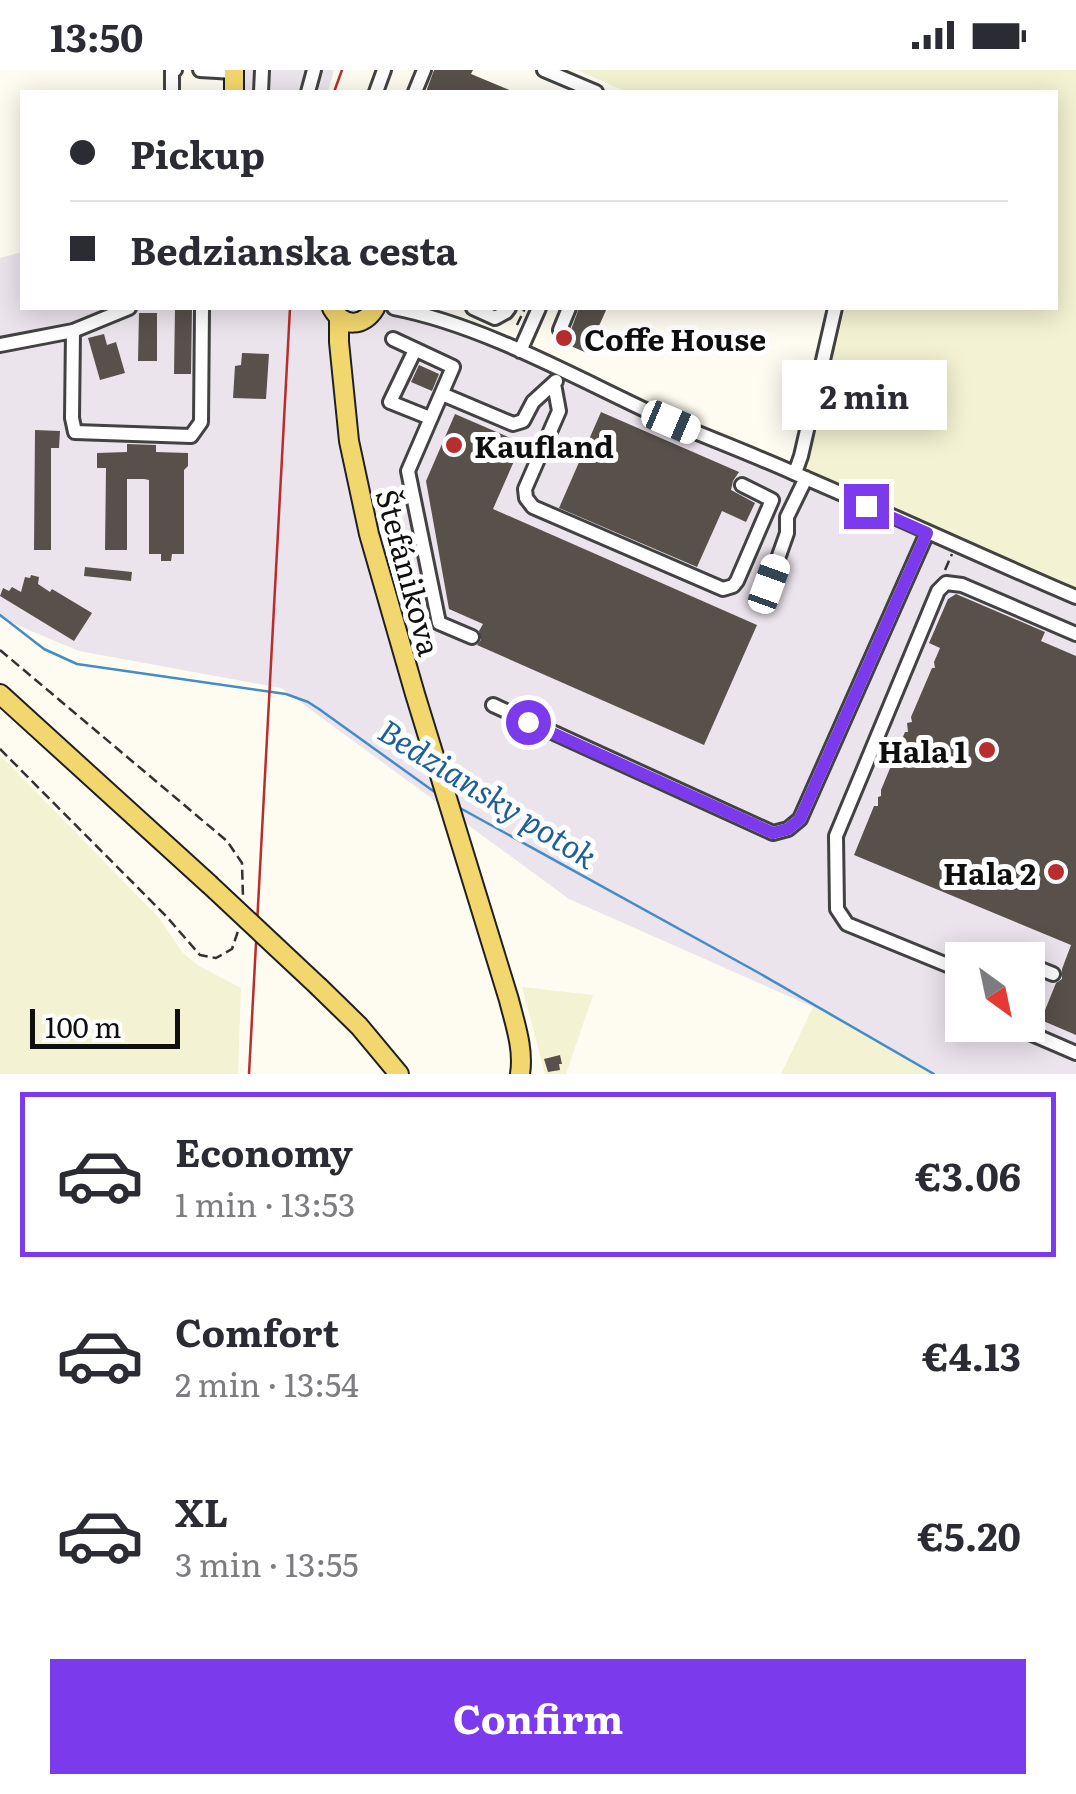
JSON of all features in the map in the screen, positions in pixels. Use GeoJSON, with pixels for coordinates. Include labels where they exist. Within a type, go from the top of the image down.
{"type":"FeatureCollection","features":[{"type":"Feature","properties":{"kind":"main road"},"geometry":{"type":"LineString","coordinates":[[343,316],[370,316],[374,310]]}},
{"type":"Feature","properties":{"kind":"main road","name":"Štefánikova"},"geometry":{"type":"LineString","coordinates":[[343,316],[339,342],[348,441],[369,534],[509,1000],[520,1047],[520,1074]]}},
{"type":"Feature","properties":{"kind":"main road"},"geometry":{"type":"LineString","coordinates":[[0,694],[319,987],[359,1026],[399,1074]]}},
{"type":"Feature","properties":{"kind":"street"},"geometry":{"type":"LineString","coordinates":[[200,70],[231,83]]}},
{"type":"Feature","properties":{"kind":"street"},"geometry":{"type":"LineString","coordinates":[[544,70],[591,90]]}},
{"type":"Feature","properties":{"kind":"street"},"geometry":{"type":"LineString","coordinates":[[0,345],[73,331],[124,310]]}},
{"type":"Feature","properties":{"kind":"street"},"geometry":{"type":"LineString","coordinates":[[73,331],[75,432],[190,436],[201,422],[202,310]]}},
{"type":"Feature","properties":{"kind":"street"},"geometry":{"type":"LineString","coordinates":[[414,310],[520,351],[671,422],[1076,596]]}},
{"type":"Feature","properties":{"kind":"street"},"geometry":{"type":"LineString","coordinates":[[477,310],[495,318],[508,310]]}},
{"type":"Feature","properties":{"kind":"street"},"geometry":{"type":"LineString","coordinates":[[520,351],[538,310]]}},
{"type":"Feature","properties":{"kind":"street"},"geometry":{"type":"LineString","coordinates":[[560,330],[569,310]]}},
{"type":"Feature","properties":{"kind":"street"},"geometry":{"type":"LineString","coordinates":[[769,584],[787,533],[787,518],[800,476],[801,456],[835,310]]}},
{"type":"Feature","properties":{"kind":"street"},"geometry":{"type":"LineString","coordinates":[[393,338],[453,367],[408,472],[439,624],[472,637]]}},
{"type":"Feature","properties":{"kind":"street"},"geometry":{"type":"LineString","coordinates":[[416,350],[390,402],[430,418]]}},
{"type":"Feature","properties":{"kind":"street"},"geometry":{"type":"LineString","coordinates":[[442,394],[514,424],[523,421],[533,402],[554,384],[562,370]]}},
{"type":"Feature","properties":{"kind":"street"},"geometry":{"type":"LineString","coordinates":[[554,384],[559,411],[525,489],[533,507],[723,589],[738,581],[772,500],[742,485]]}},
{"type":"Feature","properties":{"kind":"street"},"geometry":{"type":"LineString","coordinates":[[492,706],[773,833],[788,829],[800,819],[927,533]]}},
{"type":"Feature","properties":{"kind":"street"},"geometry":{"type":"LineString","coordinates":[[945,964],[847,924],[837,908],[836,836],[938,591],[948,584],[962,585],[1076,634]]}},
{"type":"Feature","properties":{"kind":"street"},"geometry":{"type":"LineString","coordinates":[[1045,971],[1052,974]]}},
{"type":"Feature","properties":{"kind":"street"},"geometry":{"type":"LineString","coordinates":[[1045,1040],[1076,1053]]}},
{"type":"Feature","properties":{"kind":"path"},"geometry":{"type":"LineString","coordinates":[[517,324],[524,310]]}},
{"type":"Feature","properties":{"kind":"path"},"geometry":{"type":"LineString","coordinates":[[948,584],[944,571],[952,553]]}},
{"type":"Feature","properties":{"kind":"shaded area"},"geometry":{"type":"Polygon","coordinates":[[[224,70],[334,70],[329,90],[225,90],[224,70]]]}},
{"type":"Feature","properties":{"kind":"shaded area"},"geometry":{"type":"Polygon","coordinates":[[[20,253],[20,310],[440,310],[514,358],[805,477],[1076,603],[1076,1074],[936,1074],[813,1007],[569,899],[281,688],[79,651],[0,618],[0,258],[20,253]]]}},
{"type":"Feature","properties":{"kind":"green space"},"geometry":{"type":"Polygon","coordinates":[[[577,70],[1076,70],[1076,603],[805,477],[845,310],[1058,310],[1058,90],[622,90],[577,70]]]}},
{"type":"Feature","properties":{"kind":"green space"},"geometry":{"type":"Polygon","coordinates":[[[0,755],[159,918],[183,953],[241,988],[238,1074],[0,1074],[0,755]]]}},
{"type":"Feature","properties":{"kind":"green space"},"geometry":{"type":"Polygon","coordinates":[[[522,987],[593,995],[566,1074],[545,1074],[522,987]]]}},
{"type":"Feature","properties":{"kind":"green space"},"geometry":{"type":"Polygon","coordinates":[[[813,1007],[936,1074],[781,1074],[813,1007]]]}},
{"type":"Feature","properties":{"kind":"building"},"geometry":{"type":"Polygon","coordinates":[[[434,70],[473,70],[471,74],[509,90],[427,90],[434,70]]]}},
{"type":"Feature","properties":{"kind":"building"},"geometry":{"type":"Polygon","coordinates":[[[175,310],[192,310],[191,374],[174,374],[175,310]]]}},
{"type":"Feature","properties":{"kind":"building"},"geometry":{"type":"Polygon","coordinates":[[[578,310],[606,310],[587,353],[559,341],[569,335],[578,310]]]}},
{"type":"Feature","properties":{"kind":"building"},"geometry":{"type":"Polygon","coordinates":[[[139,313],[157,313],[157,361],[138,361],[139,313]]]}},
{"type":"Feature","properties":{"kind":"building"},"geometry":{"type":"Polygon","coordinates":[[[104,334],[107,345],[116,342],[125,373],[100,380],[88,338],[104,334]]]}},
{"type":"Feature","properties":{"kind":"building"},"geometry":{"type":"Polygon","coordinates":[[[242,353],[269,354],[266,399],[233,398],[235,366],[241,365],[242,353]]]}},
{"type":"Feature","properties":{"kind":"building"},"geometry":{"type":"Polygon","coordinates":[[[419,365],[439,374],[432,391],[411,382],[419,365]]]}},
{"type":"Feature","properties":{"kind":"building"},"geometry":{"type":"Polygon","coordinates":[[[601,412],[739,472],[731,490],[755,503],[746,522],[722,511],[697,567],[559,508],[601,412]]]}},
{"type":"Feature","properties":{"kind":"building"},"geometry":{"type":"Polygon","coordinates":[[[455,414],[522,443],[493,509],[757,625],[704,745],[477,645],[483,624],[449,609],[426,481],[455,414]]]}},
{"type":"Feature","properties":{"kind":"building"},"geometry":{"type":"Polygon","coordinates":[[[35,430],[60,431],[59,448],[51,448],[51,550],[34,550],[35,430]]]}},
{"type":"Feature","properties":{"kind":"building"},"geometry":{"type":"Polygon","coordinates":[[[127,444],[156,445],[156,452],[188,453],[184,470],[184,554],[172,554],[171,561],[161,561],[161,554],[149,554],[149,480],[144,479],[127,479],[127,550],[105,550],[106,468],[97,468],[97,453],[127,452],[127,444]]]}},
{"type":"Feature","properties":{"kind":"building"},"geometry":{"type":"Polygon","coordinates":[[[85,567],[132,572],[131,581],[84,576],[85,567]]]}},
{"type":"Feature","properties":{"kind":"building"},"geometry":{"type":"Polygon","coordinates":[[[25,577],[39,577],[38,584],[50,592],[52,589],[92,613],[74,641],[0,596],[3,588],[21,592],[25,577]]]}},
{"type":"Feature","properties":{"kind":"building","name":"Hala 1"},"geometry":{"type":"Polygon","coordinates":[[[956,594],[1045,632],[1041,641],[1076,656],[1076,1035],[1045,1022],[1045,1010],[1056,983],[1062,979],[1071,945],[854,855],[908,732],[907,723],[912,722],[935,668],[940,648],[929,643],[948,599],[956,594]]]}},
{"type":"Feature","properties":{"kind":"building"},"geometry":{"type":"Polygon","coordinates":[[[560,1055],[560,1070],[548,1072],[544,1059],[560,1055]]]}},
{"type":"Feature","properties":{"kind":"waterway","name":"Bedziansky potok"},"geometry":{"type":"LineString","coordinates":[[0,615],[44,649],[77,664],[286,694],[308,702],[436,793]]}},
{"type":"Feature","properties":{"kind":"waterway","name":"Bedziansky potok"},"geometry":{"type":"LineString","coordinates":[[460,808],[934,1074]]}},
{"type":"Feature","properties":{"kind":"railway"},"geometry":{"type":"LineString","coordinates":[[335,90],[342,70]]}},
{"type":"Feature","properties":{"kind":"railway"},"geometry":{"type":"LineString","coordinates":[[249,1074],[290,310]]}},
{"type":"Feature","properties":{"kind":"place","name":"Coffe House"},"geometry":{"type":"Point","coordinates":[564,338]}},
{"type":"Feature","properties":{"kind":"place","name":"Kaufland"},"geometry":{"type":"Point","coordinates":[454,445]}},
{"type":"Feature","properties":{"kind":"place","name":"Hala 1"},"geometry":{"type":"Point","coordinates":[987,750]}},
{"type":"Feature","properties":{"kind":"place","name":"Hala 2"},"geometry":{"type":"Point","coordinates":[1056,872]}},
{"type":"Feature","properties":{"kind":"route"},"geometry":{"type":"LineString","coordinates":[[528,722],[773,833],[788,829],[800,819],[927,533],[866,506]]}}]}
